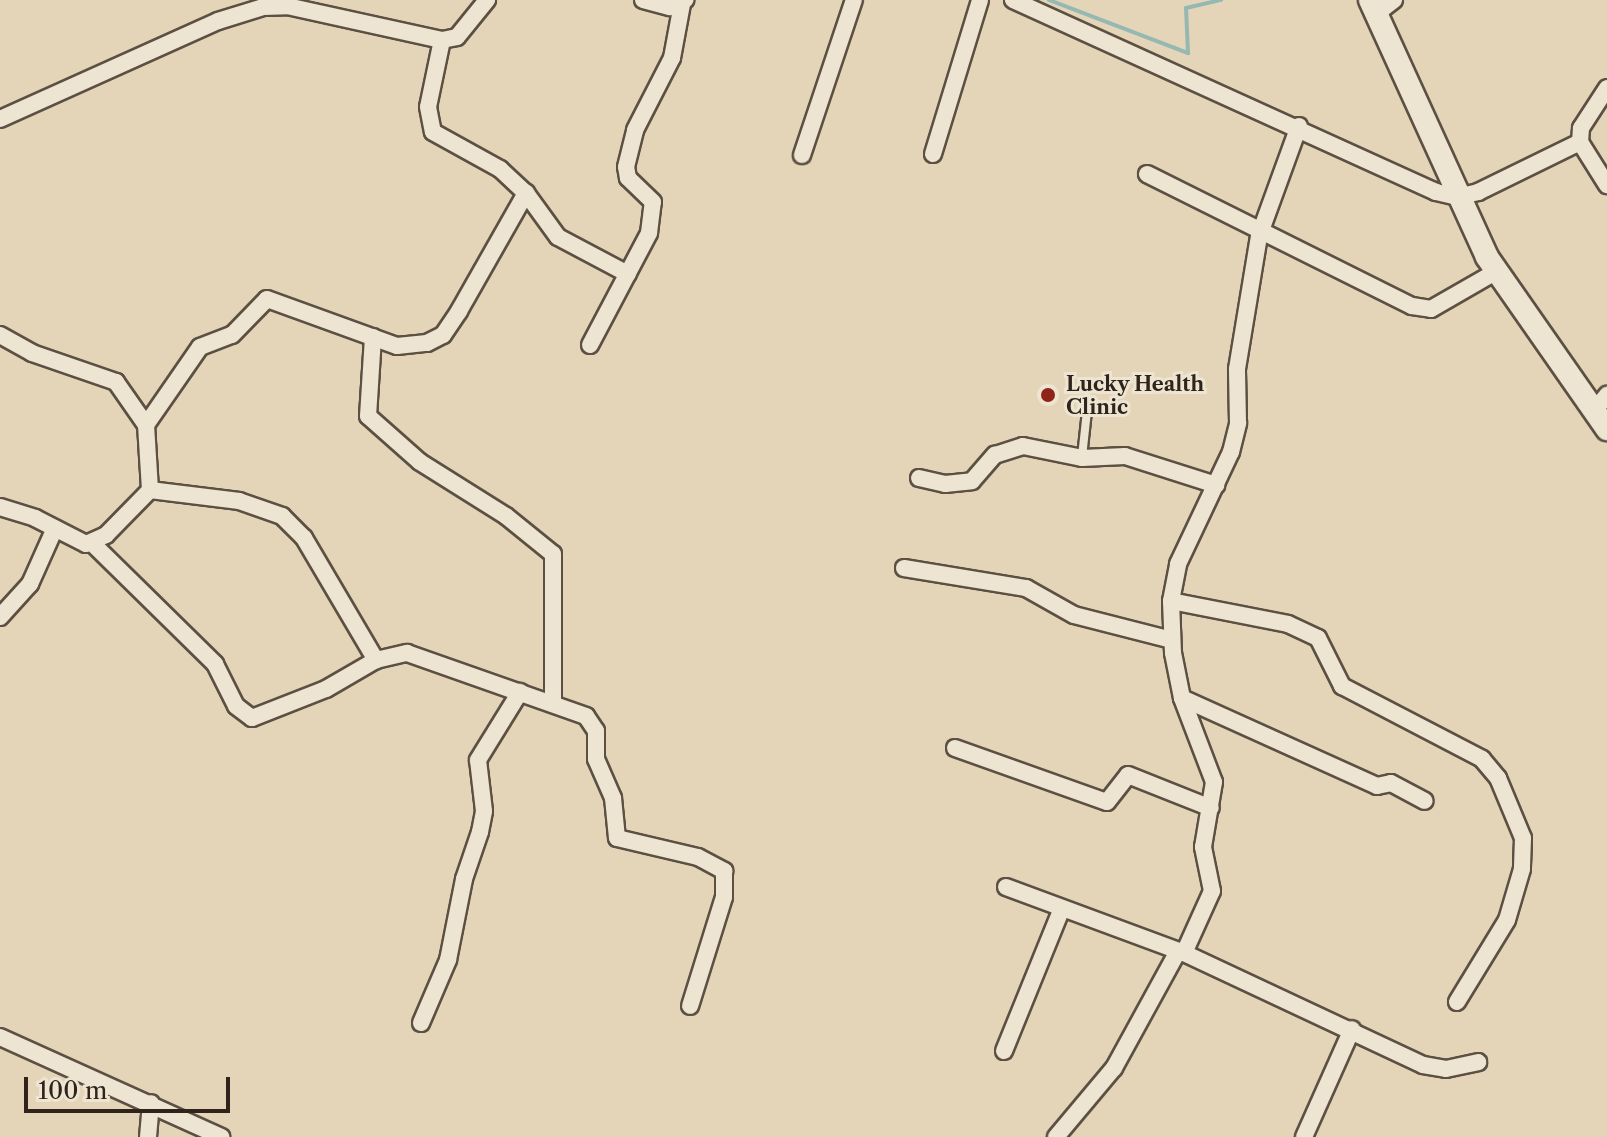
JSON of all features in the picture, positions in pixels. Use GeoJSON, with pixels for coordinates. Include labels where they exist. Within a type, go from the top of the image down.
{"type":"FeatureCollection","features":[{"type":"Feature","properties":{"kind":"main road"},"geometry":{"type":"LineString","coordinates":[[1373,7],[1457,197],[1497,271],[1603,412]]}},
{"type":"Feature","properties":{"kind":"street"},"geometry":{"type":"LineString","coordinates":[[0,119],[218,21],[263,7],[287,3],[442,40],[457,37],[487,0]]}},
{"type":"Feature","properties":{"kind":"street"},"geometry":{"type":"LineString","coordinates":[[643,0],[670,7],[683,2]]}},
{"type":"Feature","properties":{"kind":"street"},"geometry":{"type":"LineString","coordinates":[[802,155],[854,0]]}},
{"type":"Feature","properties":{"kind":"street"},"geometry":{"type":"LineString","coordinates":[[933,154],[980,0]]}},
{"type":"Feature","properties":{"kind":"street"},"geometry":{"type":"LineString","coordinates":[[1013,0],[1299,126],[1410,182],[1457,197],[1536,168],[1580,142]]}},
{"type":"Feature","properties":{"kind":"street"},"geometry":{"type":"LineString","coordinates":[[1373,7],[1394,0]]}},
{"type":"Feature","properties":{"kind":"street"},"geometry":{"type":"LineString","coordinates":[[590,345],[644,247],[654,207],[649,195],[628,178],[626,167],[635,130],[672,58],[683,2]]}},
{"type":"Feature","properties":{"kind":"street"},"geometry":{"type":"LineString","coordinates":[[442,40],[428,107],[433,132],[500,169],[526,193],[558,237],[628,274]]}},
{"type":"Feature","properties":{"kind":"street"},"geometry":{"type":"LineString","coordinates":[[1607,88],[1581,128],[1580,142],[1607,185]]}},
{"type":"Feature","properties":{"kind":"street"},"geometry":{"type":"LineString","coordinates":[[1056,1137],[1114,1068],[1181,952],[1212,891],[1203,847],[1211,808],[1212,766],[1182,698],[1172,640],[1171,601],[1178,564],[1216,485],[1238,423],[1237,369],[1261,229],[1299,126]]}},
{"type":"Feature","properties":{"kind":"street"},"geometry":{"type":"LineString","coordinates":[[1147,174],[1422,309],[1445,303],[1497,271]]}},
{"type":"Feature","properties":{"kind":"street"},"geometry":{"type":"LineString","coordinates":[[146,425],[200,347],[232,335],[260,302],[281,301],[373,337],[416,346],[443,335],[526,193]]}},
{"type":"Feature","properties":{"kind":"street"},"geometry":{"type":"LineString","coordinates":[[0,335],[32,353],[116,382],[146,425],[150,490],[106,535],[92,543]]}},
{"type":"Feature","properties":{"kind":"street"},"geometry":{"type":"LineString","coordinates":[[373,337],[368,416],[420,462],[506,516],[553,554],[553,704]]}},
{"type":"Feature","properties":{"kind":"street"},"geometry":{"type":"LineString","coordinates":[[919,478],[945,484],[972,481],[995,455],[1010,447],[1082,458],[1125,456],[1216,485]]}},
{"type":"Feature","properties":{"kind":"street"},"geometry":{"type":"LineString","coordinates":[[150,490],[239,501],[294,525],[376,660]]}},
{"type":"Feature","properties":{"kind":"street"},"geometry":{"type":"LineString","coordinates":[[0,507],[92,543],[215,664],[243,714],[261,718],[376,660],[407,653],[553,704],[593,722],[596,759],[613,798],[617,838],[698,857],[724,871],[724,897],[690,1006]]}},
{"type":"Feature","properties":{"kind":"street"},"geometry":{"type":"LineString","coordinates":[[0,617],[30,584],[55,528]]}},
{"type":"Feature","properties":{"kind":"street"},"geometry":{"type":"LineString","coordinates":[[904,568],[1026,588],[1074,615],[1172,640]]}},
{"type":"Feature","properties":{"kind":"street"},"geometry":{"type":"LineString","coordinates":[[1171,601],[1288,624],[1318,638],[1342,686],[1482,759],[1498,778],[1523,838],[1522,869],[1511,912],[1457,1002]]}},
{"type":"Feature","properties":{"kind":"street"},"geometry":{"type":"LineString","coordinates":[[421,1023],[448,960],[464,879],[480,832],[484,811],[478,760],[520,692]]}},
{"type":"Feature","properties":{"kind":"street"},"geometry":{"type":"LineString","coordinates":[[1182,698],[1377,786],[1391,783],[1425,801]]}},
{"type":"Feature","properties":{"kind":"street"},"geometry":{"type":"LineString","coordinates":[[955,748],[1102,801],[1110,801],[1128,775],[1211,808]]}},
{"type":"Feature","properties":{"kind":"street"},"geometry":{"type":"LineString","coordinates":[[1006,887],[1181,952],[1436,1069],[1478,1062]]}},
{"type":"Feature","properties":{"kind":"street"},"geometry":{"type":"LineString","coordinates":[[1004,1051],[1062,908]]}},
{"type":"Feature","properties":{"kind":"street"},"geometry":{"type":"LineString","coordinates":[[1304,1137],[1352,1029]]}},
{"type":"Feature","properties":{"kind":"street"},"geometry":{"type":"LineString","coordinates":[[0,1037],[221,1137]]}},
{"type":"Feature","properties":{"kind":"street"},"geometry":{"type":"LineString","coordinates":[[148,1137],[151,1103]]}},
{"type":"Feature","properties":{"kind":"lane"},"geometry":{"type":"LineString","coordinates":[[1082,458],[1087,411]]}},
{"type":"Feature","properties":{"kind":"waterway"},"geometry":{"type":"LineString","coordinates":[[1049,0],[1188,53]]}},
{"type":"Feature","properties":{"kind":"waterway"},"geometry":{"type":"LineString","coordinates":[[1188,53],[1186,8],[1221,0]]}},
{"type":"Feature","properties":{"kind":"place","name":"Lucky Health Clinic"},"geometry":{"type":"Point","coordinates":[1048,395]}}]}
